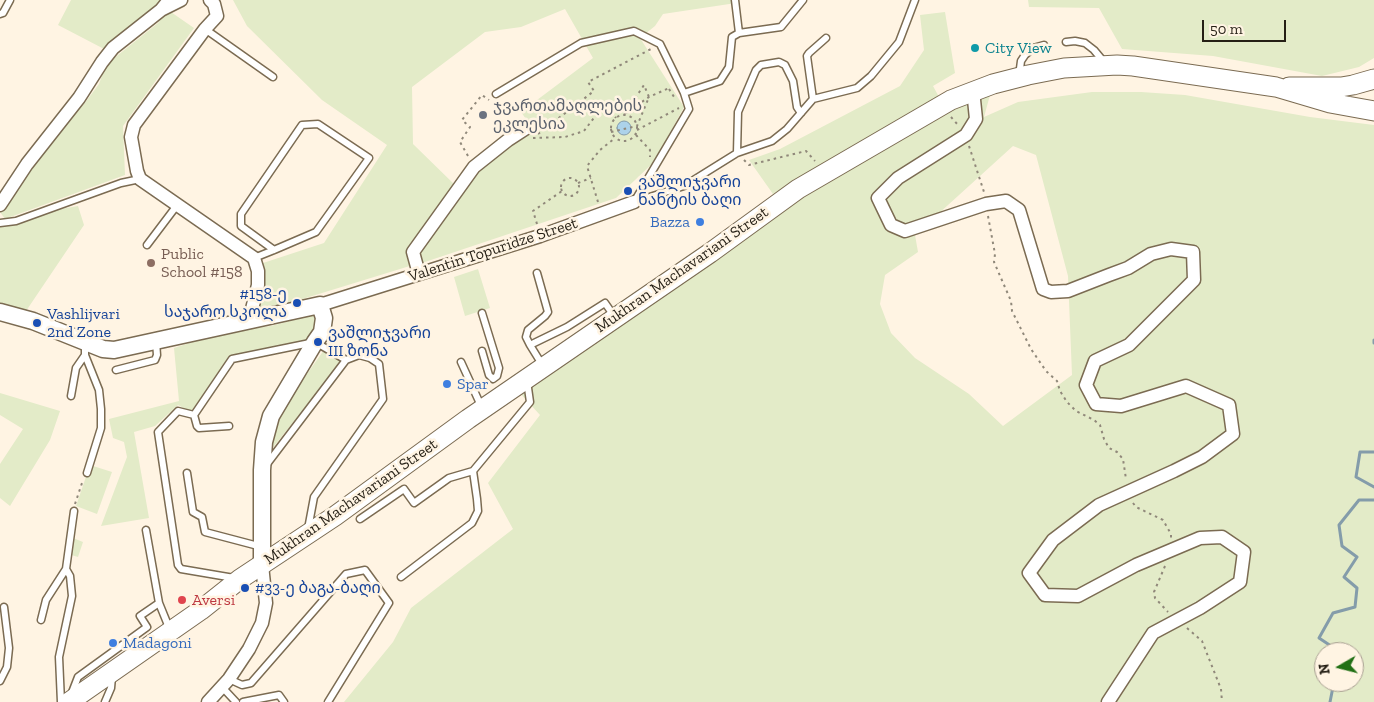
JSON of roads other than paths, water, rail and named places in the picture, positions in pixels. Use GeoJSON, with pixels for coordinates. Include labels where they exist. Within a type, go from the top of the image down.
{"type":"FeatureCollection","features":[{"type":"Feature","properties":{"kind":"main road","name":"Mukhran Machavariani Street"},"geometry":{"type":"LineString","coordinates":[[67,702],[113,670],[156,633],[240,579],[262,556],[307,535],[483,409],[516,390],[543,367],[710,253],[798,189],[942,105],[973,90],[1018,77],[1064,68],[1106,65],[1133,66],[1276,87],[1321,101],[1374,111]]}},
{"type":"Feature","properties":{"kind":"main road"},"geometry":{"type":"LineString","coordinates":[[1276,87],[1341,87],[1374,78]]}},
{"type":"Feature","properties":{"kind":"street"},"geometry":{"type":"LineString","coordinates":[[0,205],[26,164],[80,98],[113,48],[165,5],[181,0]]}},
{"type":"Feature","properties":{"kind":"street"},"geometry":{"type":"LineString","coordinates":[[210,0],[214,4],[217,16],[205,29],[134,125],[131,137],[140,179],[254,258],[258,271],[258,285],[249,321]]}},
{"type":"Feature","properties":{"kind":"street"},"geometry":{"type":"LineString","coordinates":[[973,90],[976,119],[966,135],[898,178],[878,198],[891,225],[905,231],[986,204],[1006,202],[1019,210],[1043,290],[1051,292],[1068,291],[1128,268],[1151,254],[1171,249],[1193,252],[1194,280],[1129,345],[1095,361],[1086,385],[1096,404],[1121,406],[1186,386],[1228,405],[1233,434],[1202,457],[1099,505],[1053,540],[1029,573],[1045,595],[1078,596],[1136,565],[1200,538],[1222,537],[1244,552],[1240,582],[1200,608],[1153,633],[1108,702]]}},
{"type":"Feature","properties":{"kind":"street"},"geometry":{"type":"LineString","coordinates":[[419,274],[413,252],[474,167],[528,126]]}},
{"type":"Feature","properties":{"kind":"street","name":"Valentin Topuridze Street"},"geometry":{"type":"LineString","coordinates":[[0,312],[33,321],[85,348],[114,350],[320,305],[540,236],[634,202]]}},
{"type":"Feature","properties":{"kind":"street"},"geometry":{"type":"LineString","coordinates":[[208,702],[225,683],[249,649],[262,623],[266,603],[262,556],[262,470],[264,442],[271,416],[322,332],[324,318],[320,305]]}},
{"type":"Feature","properties":{"kind":"lane"},"geometry":{"type":"LineString","coordinates":[[0,14],[3,14],[10,0]]}},
{"type":"Feature","properties":{"kind":"lane"},"geometry":{"type":"LineString","coordinates":[[735,0],[739,33]]}},
{"type":"Feature","properties":{"kind":"lane"},"geometry":{"type":"LineString","coordinates":[[684,93],[720,81],[729,67],[732,37],[739,33],[782,27],[803,0]]}},
{"type":"Feature","properties":{"kind":"lane"},"geometry":{"type":"LineString","coordinates":[[826,38],[807,56],[813,100],[857,88],[871,76],[899,42],[915,0]]}},
{"type":"Feature","properties":{"kind":"lane"},"geometry":{"type":"LineString","coordinates":[[205,29],[273,77]]}},
{"type":"Feature","properties":{"kind":"lane"},"geometry":{"type":"LineString","coordinates":[[496,94],[581,43],[634,31],[660,44],[690,108],[634,202]]}},
{"type":"Feature","properties":{"kind":"lane"},"geometry":{"type":"LineString","coordinates":[[1066,42],[1085,43],[1094,50],[1106,65]]}},
{"type":"Feature","properties":{"kind":"lane"},"geometry":{"type":"LineString","coordinates":[[1018,77],[1021,61],[1025,55],[1032,48],[1044,45]]}},
{"type":"Feature","properties":{"kind":"lane"},"geometry":{"type":"LineString","coordinates":[[737,153],[738,112],[756,70],[761,65],[779,62],[785,65],[793,81],[797,107],[801,113]]}},
{"type":"Feature","properties":{"kind":"lane","name":"Valentin Topuridze Street"},"geometry":{"type":"LineString","coordinates":[[634,202],[684,186],[737,153],[772,141],[787,129],[813,100]]}},
{"type":"Feature","properties":{"kind":"lane"},"geometry":{"type":"LineString","coordinates":[[254,258],[274,250],[316,232],[369,158],[318,124],[302,126],[241,214],[241,226],[274,250]]}},
{"type":"Feature","properties":{"kind":"lane"},"geometry":{"type":"LineString","coordinates":[[0,223],[16,221],[121,183],[140,179]]}},
{"type":"Feature","properties":{"kind":"lane"},"geometry":{"type":"LineString","coordinates":[[147,244],[178,204]]}},
{"type":"Feature","properties":{"kind":"lane"},"geometry":{"type":"LineString","coordinates":[[537,273],[548,312],[546,316],[528,330],[526,337],[543,367]]}},
{"type":"Feature","properties":{"kind":"lane"},"geometry":{"type":"LineString","coordinates":[[530,346],[605,303],[615,317]]}},
{"type":"Feature","properties":{"kind":"lane"},"geometry":{"type":"LineString","coordinates":[[482,313],[499,368],[497,376],[493,379]]}},
{"type":"Feature","properties":{"kind":"lane"},"geometry":{"type":"LineString","coordinates":[[116,370],[155,360],[157,355],[156,342]]}},
{"type":"Feature","properties":{"kind":"lane"},"geometry":{"type":"LineString","coordinates":[[229,426],[199,428],[194,414],[232,359],[315,342],[346,360]]}},
{"type":"Feature","properties":{"kind":"lane"},"geometry":{"type":"LineString","coordinates":[[71,396],[76,368],[85,348]]}},
{"type":"Feature","properties":{"kind":"lane"},"geometry":{"type":"LineString","coordinates":[[85,348],[98,390],[101,409],[100,428],[86,473]]}},
{"type":"Feature","properties":{"kind":"lane"},"geometry":{"type":"LineString","coordinates":[[482,351],[489,375],[493,379],[516,390],[530,402]]}},
{"type":"Feature","properties":{"kind":"lane"},"geometry":{"type":"LineString","coordinates":[[262,470],[346,360],[359,355],[370,358],[379,364],[383,399],[314,497],[307,535]]}},
{"type":"Feature","properties":{"kind":"lane"},"geometry":{"type":"LineString","coordinates":[[461,362],[483,409]]}},
{"type":"Feature","properties":{"kind":"lane"},"geometry":{"type":"LineString","coordinates":[[516,390],[530,402]]}},
{"type":"Feature","properties":{"kind":"lane"},"geometry":{"type":"LineString","coordinates":[[360,518],[404,489],[414,503],[449,478],[473,471],[530,402]]}},
{"type":"Feature","properties":{"kind":"lane"},"geometry":{"type":"LineString","coordinates":[[194,414],[178,411],[158,432],[178,565],[181,569],[240,579]]}},
{"type":"Feature","properties":{"kind":"lane"},"geometry":{"type":"LineString","coordinates":[[401,577],[472,523],[478,511],[473,471]]}},
{"type":"Feature","properties":{"kind":"lane"},"geometry":{"type":"LineString","coordinates":[[187,473],[193,512],[202,517],[205,532],[262,556]]}},
{"type":"Feature","properties":{"kind":"lane"},"geometry":{"type":"LineString","coordinates":[[41,620],[46,600],[66,569],[74,511]]}},
{"type":"Feature","properties":{"kind":"lane"},"geometry":{"type":"LineString","coordinates":[[146,530],[159,603],[156,633]]}},
{"type":"Feature","properties":{"kind":"lane"},"geometry":{"type":"LineString","coordinates":[[66,569],[70,576],[72,596],[59,657],[67,702]]}},
{"type":"Feature","properties":{"kind":"lane"},"geometry":{"type":"LineString","coordinates":[[225,683],[242,686],[251,683],[346,574],[365,570],[389,603],[328,702]]}},
{"type":"Feature","properties":{"kind":"lane"},"geometry":{"type":"LineString","coordinates":[[156,633],[140,616],[159,603]]}},
{"type":"Feature","properties":{"kind":"lane"},"geometry":{"type":"LineString","coordinates":[[0,681],[7,667],[9,648],[4,607]]}},
{"type":"Feature","properties":{"kind":"lane"},"geometry":{"type":"LineString","coordinates":[[67,702],[78,677],[156,633]]}},
{"type":"Feature","properties":{"kind":"lane"},"geometry":{"type":"LineString","coordinates":[[105,702],[111,688],[113,670]]}},
{"type":"Feature","properties":{"kind":"lane"},"geometry":{"type":"LineString","coordinates":[[225,683],[236,702]]}},
{"type":"Feature","properties":{"kind":"lane"},"geometry":{"type":"LineString","coordinates":[[243,702],[279,695],[284,702]]}},
{"type":"Feature","properties":{"kind":"water"},"geometry":{"type":"Polygon","coordinates":[[[621,121],[627,121],[631,128],[627,135],[621,135],[617,131],[617,125],[621,121]]]}},
{"type":"Feature","properties":{"kind":"waterway"},"geometry":{"type":"LineString","coordinates":[[1374,452],[1360,452],[1356,477],[1374,487]]}},
{"type":"Feature","properties":{"kind":"waterway"},"geometry":{"type":"LineString","coordinates":[[1325,642],[1319,638],[1333,613],[1355,607],[1357,588],[1344,577],[1357,557],[1342,546],[1339,525],[1359,500],[1374,500]]}},
{"type":"Feature","properties":{"kind":"waterway"},"geometry":{"type":"LineString","coordinates":[[1330,702],[1332,692]]}},
{"type":"Feature","properties":{"kind":"place","name":"City View"},"geometry":{"type":"Point","coordinates":[975,48]}},
{"type":"Feature","properties":{"kind":"place","name":"ჯვართამაღლების ეკლესია"},"geometry":{"type":"Point","coordinates":[483,115]}},
{"type":"Feature","properties":{"kind":"place","name":"ვაშლიჯვარი ნანტის ბაღი"},"geometry":{"type":"Point","coordinates":[628,191]}},
{"type":"Feature","properties":{"kind":"place","name":"Bazza"},"geometry":{"type":"Point","coordinates":[700,222]}},
{"type":"Feature","properties":{"kind":"place","name":"Public School #158"},"geometry":{"type":"Point","coordinates":[151,263]}},
{"type":"Feature","properties":{"kind":"place","name":"#158-ე საჯარო სკოლა"},"geometry":{"type":"Point","coordinates":[297,303]}},
{"type":"Feature","properties":{"kind":"place","name":"Vashlijvari 2nd Zone"},"geometry":{"type":"Point","coordinates":[37,323]}},
{"type":"Feature","properties":{"kind":"place","name":"ვაშლიჯვარი III ზონა"},"geometry":{"type":"Point","coordinates":[318,342]}},
{"type":"Feature","properties":{"kind":"place","name":"Spar"},"geometry":{"type":"Point","coordinates":[447,384]}},
{"type":"Feature","properties":{"kind":"place","name":"#33-ე ბაგა-ბაღი"},"geometry":{"type":"Point","coordinates":[245,588]}},
{"type":"Feature","properties":{"kind":"place","name":"Aversi"},"geometry":{"type":"Point","coordinates":[182,600]}},
{"type":"Feature","properties":{"kind":"place","name":"Madagoni"},"geometry":{"type":"Point","coordinates":[113,643]}}]}
